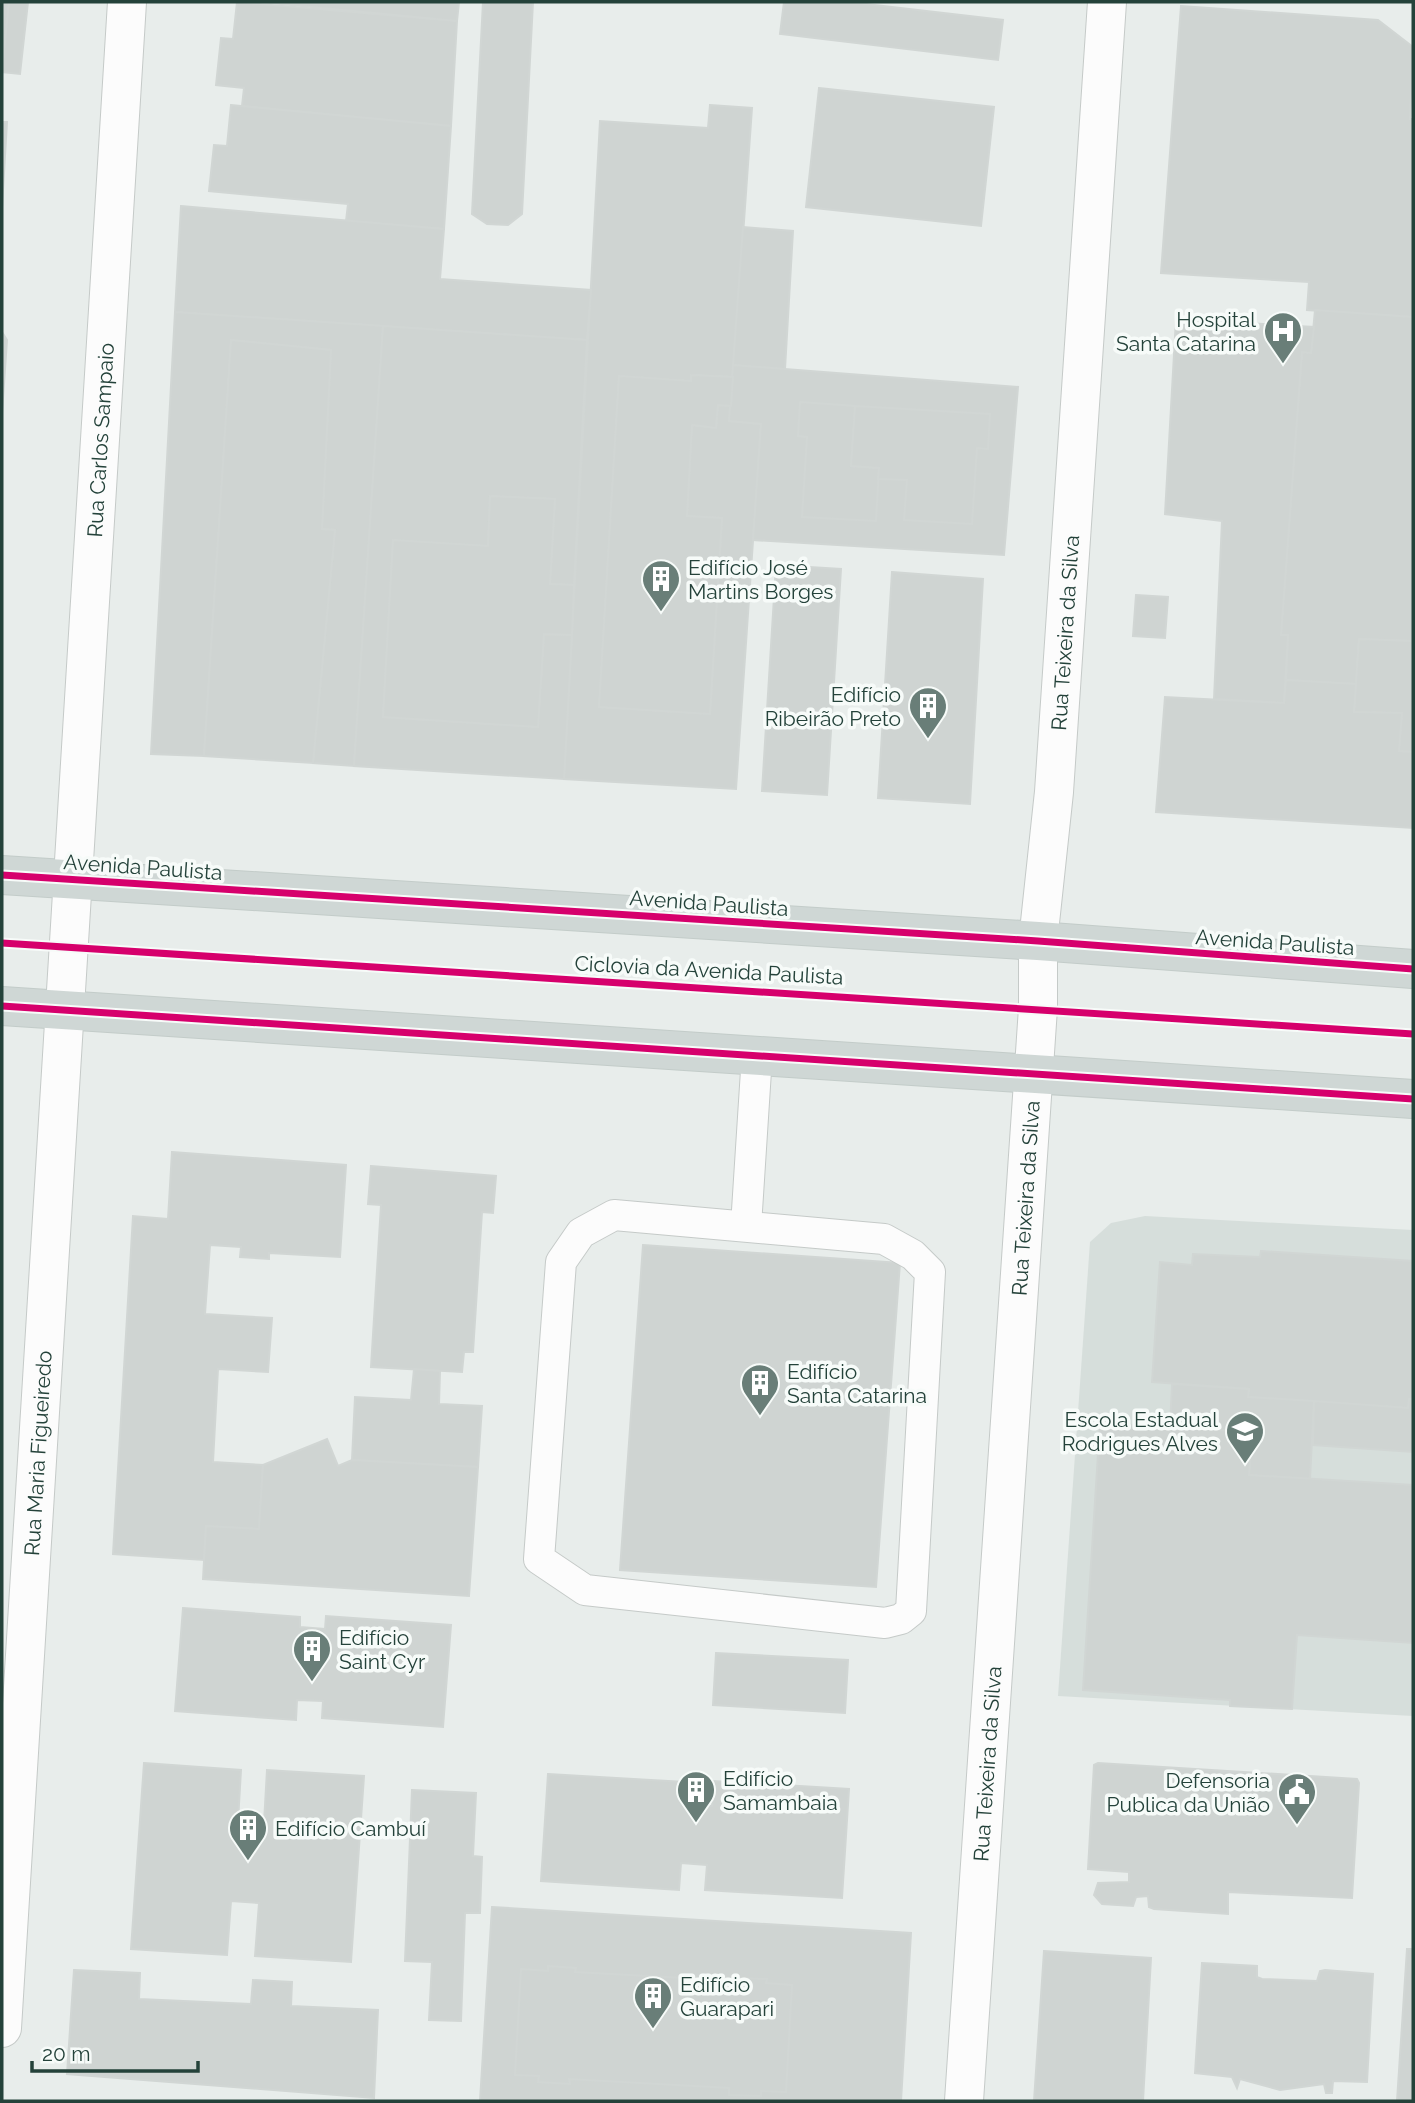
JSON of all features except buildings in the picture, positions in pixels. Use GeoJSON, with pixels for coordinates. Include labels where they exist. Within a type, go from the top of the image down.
{"type":"FeatureCollection","features":[{"type":"Feature","properties":{"kind":"main road","name":"Avenida Paulista"},"geometry":{"type":"LineString","coordinates":[[2,876],[1038,941],[1413,970]]}},
{"type":"Feature","properties":{"kind":"main road"},"geometry":{"type":"LineString","coordinates":[[2,1006],[1413,1099]]}},
{"type":"Feature","properties":{"kind":"street","name":"Rua Carlos Sampaio"},"geometry":{"type":"LineString","coordinates":[[73,880],[127,2]]}},
{"type":"Feature","properties":{"kind":"street","name":"Rua Teixeira da Silva"},"geometry":{"type":"LineString","coordinates":[[964,2101],[1033,1072],[1038,941],[1054,792],[1107,2]]}},
{"type":"Feature","properties":{"kind":"street","name":"Rua Maria Figueiredo"},"geometry":{"type":"LineString","coordinates":[[2,2028],[73,880]]}},
{"type":"Feature","properties":{"kind":"lane"},"geometry":{"type":"LineString","coordinates":[[746,1226],[757,1055]]}},
{"type":"Feature","properties":{"kind":"lane"},"geometry":{"type":"LineString","coordinates":[[614,1215],[746,1226],[884,1239],[913,1255],[930,1272],[911,1611],[901,1619],[885,1623],[585,1590],[539,1559],[561,1262],[581,1233],[614,1215]]}},
{"type":"Feature","properties":{"kind":"shaded area","name":"Escola Estadual Rodrigues Alves"},"geometry":{"type":"Polygon","coordinates":[[[1145,1216],[1413,1230],[1413,1716],[1058,1696],[1090,1242],[1111,1223],[1145,1216]]]}},
{"type":"Feature","properties":{"kind":"cycle path"},"geometry":{"type":"LineString","coordinates":[[2,875],[1038,941],[1413,969]]}},
{"type":"Feature","properties":{"kind":"cycle path","name":"Ciclovia da Avenida Paulista"},"geometry":{"type":"LineString","coordinates":[[2,943],[1413,1034]]}},
{"type":"Feature","properties":{"kind":"cycle path"},"geometry":{"type":"LineString","coordinates":[[2,1006],[1413,1099]]}},
{"type":"Feature","properties":{"kind":"place","name":"Hospital Santa Catarina"},"geometry":{"type":"Point","coordinates":[1283,365]}},
{"type":"Feature","properties":{"kind":"place","name":"Edifício José Martins Borges"},"geometry":{"type":"Point","coordinates":[661,613]}},
{"type":"Feature","properties":{"kind":"place","name":"Edifício Ribeirão Preto"},"geometry":{"type":"Point","coordinates":[928,740]}},
{"type":"Feature","properties":{"kind":"place","name":"Edifício Santa Catarina"},"geometry":{"type":"Point","coordinates":[760,1417]}},
{"type":"Feature","properties":{"kind":"place","name":"Escola Estadual Rodrigues Alves"},"geometry":{"type":"Point","coordinates":[1245,1465]}},
{"type":"Feature","properties":{"kind":"place","name":"Edifício Saint Cyr"},"geometry":{"type":"Point","coordinates":[312,1683]}},
{"type":"Feature","properties":{"kind":"place","name":"Edifício Samambaia"},"geometry":{"type":"Point","coordinates":[696,1824]}},
{"type":"Feature","properties":{"kind":"place","name":"Defensoria Publica da União"},"geometry":{"type":"Point","coordinates":[1297,1826]}},
{"type":"Feature","properties":{"kind":"place","name":"Edifício Cambuí"},"geometry":{"type":"Point","coordinates":[248,1862]}},
{"type":"Feature","properties":{"kind":"place","name":"Edifício Guarapari"},"geometry":{"type":"Point","coordinates":[653,2030]}}]}
